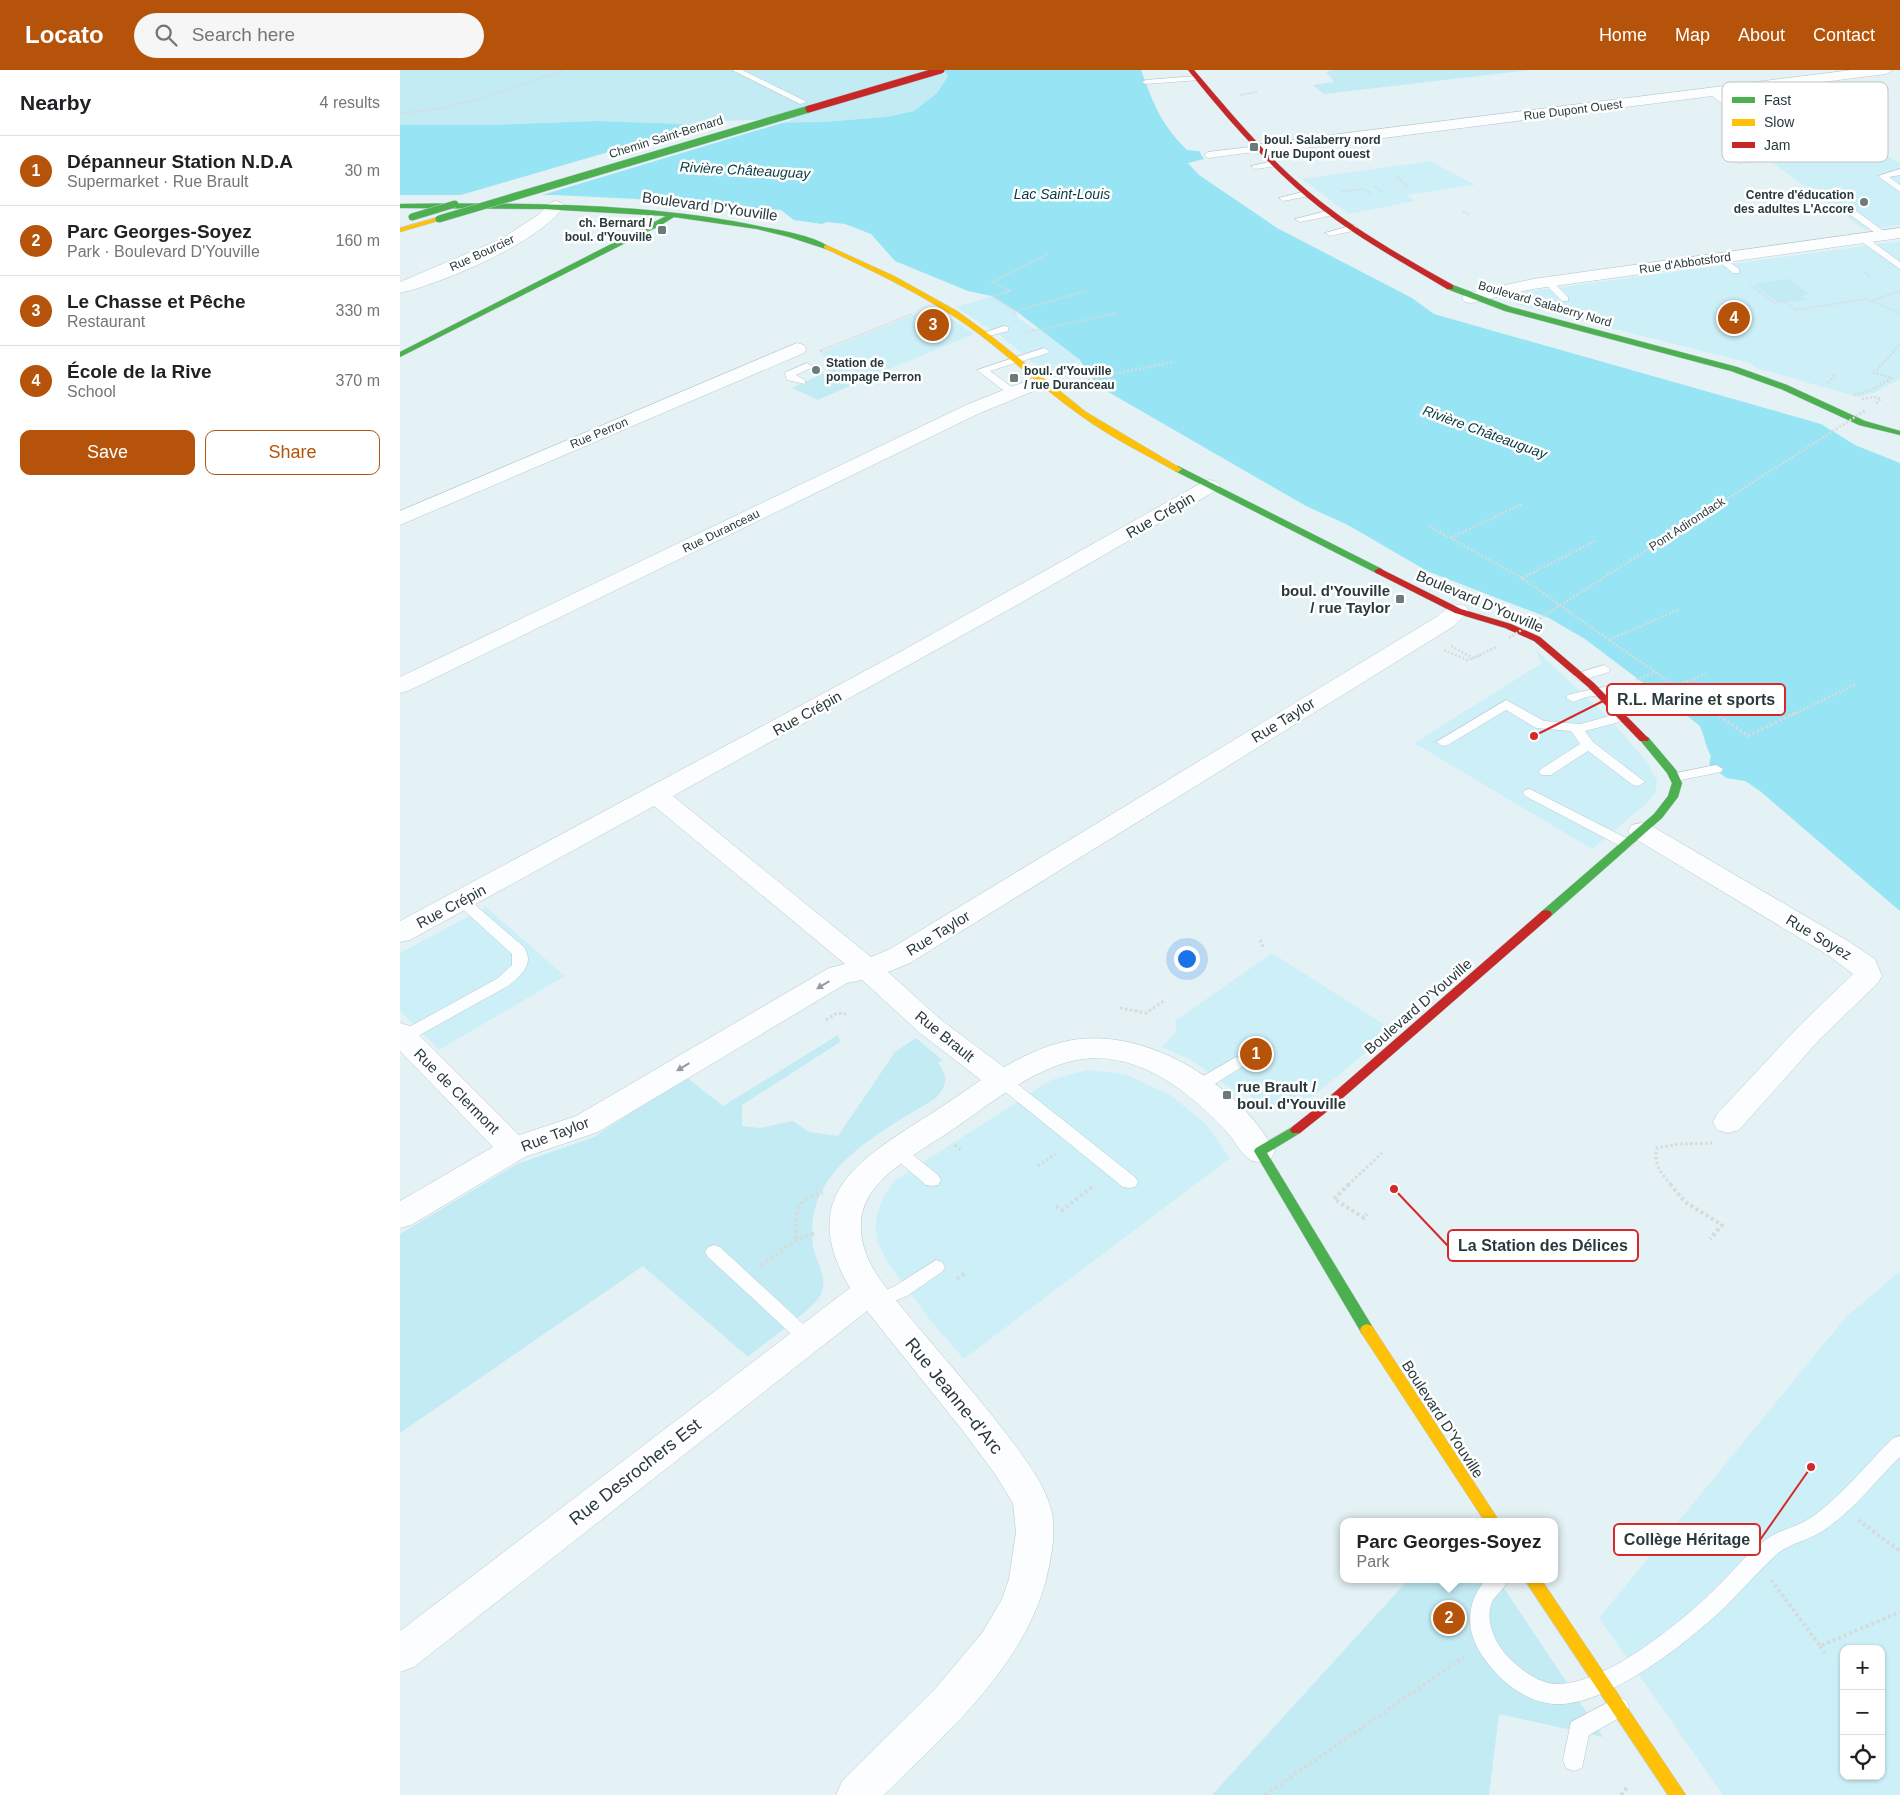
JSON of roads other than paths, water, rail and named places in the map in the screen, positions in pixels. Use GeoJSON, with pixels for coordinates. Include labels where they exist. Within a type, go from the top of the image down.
{"type":"FeatureCollection","features":[{"type":"Feature","properties":{"kind":"street","name":"Chemin Saint-Bernard"},"geometry":{"type":"LineString","coordinates":[[400,221],[912,70]]}},
{"type":"Feature","properties":{"kind":"street","name":"Chemin Saint-Bernard"},"geometry":{"type":"LineString","coordinates":[[400,230],[940,70]]}},
{"type":"Feature","properties":{"kind":"street","name":"Rue Dupont Ouest"},"geometry":{"type":"LineString","coordinates":[[1793,82],[1886,70]]}},
{"type":"Feature","properties":{"kind":"street","name":"Boulevard Salaberry Nord"},"geometry":{"type":"LineString","coordinates":[[1194,74],[1259,149],[1306,194],[1354,228],[1430,276],[1471,298],[1734,369],[1784,387],[1862,423],[1900,433]]}},
{"type":"Feature","properties":{"kind":"street","name":"Rue Dupont Ouest"},"geometry":{"type":"LineString","coordinates":[[1259,149],[1722,91]]}},
{"type":"Feature","properties":{"kind":"street"},"geometry":{"type":"LineString","coordinates":[[1715,92],[1722,97]]}},
{"type":"Feature","properties":{"kind":"street","name":"Boulevard D'Youville"},"geometry":{"type":"LineString","coordinates":[[400,206],[556,206],[674,214],[755,226],[791,234],[825,246],[910,287],[985,334],[1097,423],[1210,486],[1458,611],[1514,628],[1538,640],[1596,692],[1662,758],[1676,777],[1677,783],[1673,796],[1634,838],[1314,1116],[1289,1135],[1260,1150],[1291,1209],[1353,1309],[1490,1518]]}},
{"type":"Feature","properties":{"kind":"street","name":"Rue Bourcier"},"geometry":{"type":"LineString","coordinates":[[400,288],[512,239],[547,218],[556,206]]}},
{"type":"Feature","properties":{"kind":"street"},"geometry":{"type":"LineString","coordinates":[[400,355],[659,224],[674,214]]}},
{"type":"Feature","properties":{"kind":"street","name":"Rue d'Abbotsford"},"geometry":{"type":"LineString","coordinates":[[1471,298],[1548,282],[1892,234]]}},
{"type":"Feature","properties":{"kind":"street","name":"Rue Perron"},"geometry":{"type":"LineString","coordinates":[[400,519],[790,352]]}},
{"type":"Feature","properties":{"kind":"street","name":"Rue Duranceau"},"geometry":{"type":"LineString","coordinates":[[400,686],[1012,392],[1044,380]]}},
{"type":"Feature","properties":{"kind":"street","name":"Rue Crépin"},"geometry":{"type":"LineString","coordinates":[[400,933],[657,796],[932,644],[1210,486]]}},
{"type":"Feature","properties":{"kind":"street","name":"Rue Taylor"},"geometry":{"type":"LineString","coordinates":[[400,1216],[514,1149],[586,1124],[839,975],[868,969],[900,956],[1458,611]]}},
{"type":"Feature","properties":{"kind":"street","name":"Rue Brault"},"geometry":{"type":"LineString","coordinates":[[657,796],[868,969],[930,1026],[1004,1082]]}},
{"type":"Feature","properties":{"kind":"street","name":"Rue Soyez"},"geometry":{"type":"LineString","coordinates":[[1634,838],[1838,948],[1865,966],[1868,976],[1810,1032],[1721,1133]]}},
{"type":"Feature","properties":{"kind":"street","name":"Rue de Clermont"},"geometry":{"type":"LineString","coordinates":[[402,1035],[514,1149]]}},
{"type":"Feature","properties":{"kind":"street"},"geometry":{"type":"LineString","coordinates":[[1004,1082],[1052,1056],[1080,1050],[1124,1052],[1150,1059],[1175,1070],[1199,1086],[1242,1126],[1260,1150]]}},
{"type":"Feature","properties":{"kind":"street","name":"Rue Jeanne-d'Arc"},"geometry":{"type":"LineString","coordinates":[[856,1795],[960,1690],[1004,1635],[1019,1605],[1027,1582],[1035,1532],[1032,1509],[1011,1468],[971,1412],[875,1297],[853,1264],[846,1248],[845,1213],[854,1191],[876,1167],[897,1151],[1004,1082]]}},
{"type":"Feature","properties":{"kind":"street","name":"Rue Desrochers Est"},"geometry":{"type":"LineString","coordinates":[[400,1654],[858,1299],[875,1297]]}},
{"type":"Feature","properties":{"kind":"street"},"geometry":{"type":"LineString","coordinates":[[1535,1583],[1678,1795]]}},
{"type":"Feature","properties":{"kind":"lane"},"geometry":{"type":"LineString","coordinates":[[736,70],[803,102]]}},
{"type":"Feature","properties":{"kind":"lane"},"geometry":{"type":"LineString","coordinates":[[1146,82],[1194,74]]}},
{"type":"Feature","properties":{"kind":"lane"},"geometry":{"type":"LineString","coordinates":[[1208,155],[1259,149]]}},
{"type":"Feature","properties":{"kind":"lane"},"geometry":{"type":"LineString","coordinates":[[1255,166],[1274,164]]}},
{"type":"Feature","properties":{"kind":"lane"},"geometry":{"type":"LineString","coordinates":[[1900,172],[1882,176],[1900,189]]}},
{"type":"Feature","properties":{"kind":"lane"},"geometry":{"type":"LineString","coordinates":[[1282,198],[1306,194]]}},
{"type":"Feature","properties":{"kind":"lane"},"geometry":{"type":"LineString","coordinates":[[1845,207],[1892,234]]}},
{"type":"Feature","properties":{"kind":"lane"},"geometry":{"type":"LineString","coordinates":[[1300,219],[1336,216]]}},
{"type":"Feature","properties":{"kind":"lane"},"geometry":{"type":"LineString","coordinates":[[1318,224],[1336,216]]}},
{"type":"Feature","properties":{"kind":"lane"},"geometry":{"type":"LineString","coordinates":[[1330,233],[1354,228]]}},
{"type":"Feature","properties":{"kind":"lane"},"geometry":{"type":"LineString","coordinates":[[1862,238],[1900,266]]}},
{"type":"Feature","properties":{"kind":"lane"},"geometry":{"type":"LineString","coordinates":[[1720,258],[1740,274]]}},
{"type":"Feature","properties":{"kind":"lane"},"geometry":{"type":"LineString","coordinates":[[1548,282],[1565,299]]}},
{"type":"Feature","properties":{"kind":"lane"},"geometry":{"type":"LineString","coordinates":[[985,334],[1004,329]]}},
{"type":"Feature","properties":{"kind":"lane"},"geometry":{"type":"LineString","coordinates":[[1012,392],[982,370],[1044,351]]}},
{"type":"Feature","properties":{"kind":"lane"},"geometry":{"type":"LineString","coordinates":[[790,352],[807,366],[790,374],[791,378],[801,382]]}},
{"type":"Feature","properties":{"kind":"lane"},"geometry":{"type":"LineString","coordinates":[[1580,677],[1604,669]]}},
{"type":"Feature","properties":{"kind":"lane"},"geometry":{"type":"LineString","coordinates":[[1572,698],[1617,688]]}},
{"type":"Feature","properties":{"kind":"lane"},"geometry":{"type":"LineString","coordinates":[[1443,742],[1506,704],[1541,725],[1575,727],[1590,726],[1648,704]]}},
{"type":"Feature","properties":{"kind":"lane"},"geometry":{"type":"LineString","coordinates":[[1575,727],[1588,745],[1638,782]]}},
{"type":"Feature","properties":{"kind":"lane"},"geometry":{"type":"LineString","coordinates":[[1546,772],[1588,745]]}},
{"type":"Feature","properties":{"kind":"lane"},"geometry":{"type":"LineString","coordinates":[[1676,777],[1716,769]]}},
{"type":"Feature","properties":{"kind":"lane"},"geometry":{"type":"LineString","coordinates":[[1530,793],[1634,838]]}},
{"type":"Feature","properties":{"kind":"lane"},"geometry":{"type":"LineString","coordinates":[[402,1035],[503,982],[517,971],[521,962],[522,956],[519,951],[461,900]]}},
{"type":"Feature","properties":{"kind":"lane"},"geometry":{"type":"LineString","coordinates":[[1199,1086],[1236,1063]]}},
{"type":"Feature","properties":{"kind":"lane"},"geometry":{"type":"LineString","coordinates":[[1004,1082],[1129,1182]]}},
{"type":"Feature","properties":{"kind":"lane"},"geometry":{"type":"LineString","coordinates":[[897,1151],[932,1180]]}},
{"type":"Feature","properties":{"kind":"lane"},"geometry":{"type":"LineString","coordinates":[[714,1252],[808,1339]]}},
{"type":"Feature","properties":{"kind":"lane"},"geometry":{"type":"LineString","coordinates":[[875,1297],[900,1291],[936,1267]]}},
{"type":"Feature","properties":{"kind":"lane"},"geometry":{"type":"LineString","coordinates":[[1495,1583],[1487,1590],[1481,1608],[1481,1630],[1485,1645],[1506,1671],[1519,1681],[1542,1691],[1568,1694],[1632,1666],[1683,1630],[1714,1604],[1772,1546],[1820,1522],[1900,1444]]}},
{"type":"Feature","properties":{"kind":"lane"},"geometry":{"type":"LineString","coordinates":[[1574,1760],[1579,1729],[1618,1707]]}},
{"type":"Feature","properties":{"kind":"water"},"geometry":{"type":"Polygon","coordinates":[[[944,70],[1141,70],[1154,104],[1170,131],[1187,150],[1199,151],[1204,159],[1188,163],[1199,175],[1277,228],[1412,298],[1434,314],[1821,424],[1855,445],[1900,463],[1900,911],[1760,791],[1745,781],[1726,778],[1709,764],[1711,756],[1699,725],[1585,639],[1549,618],[1427,571],[1348,525],[1306,506],[1098,386],[1079,359],[1016,311],[992,296],[968,291],[895,261],[871,234],[845,224],[827,222],[822,224],[794,220],[781,210],[556,195],[400,195],[400,125],[487,125],[599,121],[683,124],[823,122],[886,117],[914,111],[937,93],[948,76],[944,70]]]}},
{"type":"Feature","properties":{"kind":"place","name":"boul. Salaberry nord / rue Dupont ouest"},"geometry":{"type":"Point","coordinates":[1254,147]}},
{"type":"Feature","properties":{"kind":"place","name":"Centre d'éducation des adultes L'Accore"},"geometry":{"type":"Point","coordinates":[1864,202]}},
{"type":"Feature","properties":{"kind":"place","name":"ch. Bernard / boul. d'Youville"},"geometry":{"type":"Point","coordinates":[662,230]}},
{"type":"Feature","properties":{"kind":"place","name":"École de la Rive"},"geometry":{"type":"Point","coordinates":[1734,318]}},
{"type":"Feature","properties":{"kind":"place","name":"Le Chasse et Pêche"},"geometry":{"type":"Point","coordinates":[933,325]}},
{"type":"Feature","properties":{"kind":"place","name":"Station de pompage Perron"},"geometry":{"type":"Point","coordinates":[816,370]}},
{"type":"Feature","properties":{"kind":"place","name":"boul. d'Youville / rue Duranceau"},"geometry":{"type":"Point","coordinates":[1014,378]}},
{"type":"Feature","properties":{"kind":"place","name":"boul. d'Youville / rue Taylor"},"geometry":{"type":"Point","coordinates":[1400,599]}},
{"type":"Feature","properties":{"kind":"place","name":"R.L. Marine et sports"},"geometry":{"type":"Point","coordinates":[1534,736]}},
{"type":"Feature","properties":{"kind":"place","name":"Dépanneur Station N.D.A"},"geometry":{"type":"Point","coordinates":[1256,1054]}},
{"type":"Feature","properties":{"kind":"place","name":"rue Brault / boul. d'Youville"},"geometry":{"type":"Point","coordinates":[1227,1095]}},
{"type":"Feature","properties":{"kind":"place","name":"La Station des Délices"},"geometry":{"type":"Point","coordinates":[1394,1189]}},
{"type":"Feature","properties":{"kind":"place","name":"Collège Héritage"},"geometry":{"type":"Point","coordinates":[1811,1467]}},
{"type":"Feature","properties":{"kind":"place","name":"Parc Georges-Soyez"},"geometry":{"type":"Point","coordinates":[1449,1618]}},
{"type":"Feature","properties":{"kind":"water label","name":"Rivière Châteauguay"},"geometry":{"type":"Point","coordinates":[745,170]}},
{"type":"Feature","properties":{"kind":"water label","name":"Lac Saint-Louis"},"geometry":{"type":"Point","coordinates":[1062,194]}},
{"type":"Feature","properties":{"kind":"water label","name":"Rivière Châteauguay"},"geometry":{"type":"Point","coordinates":[1485,432]}}]}
